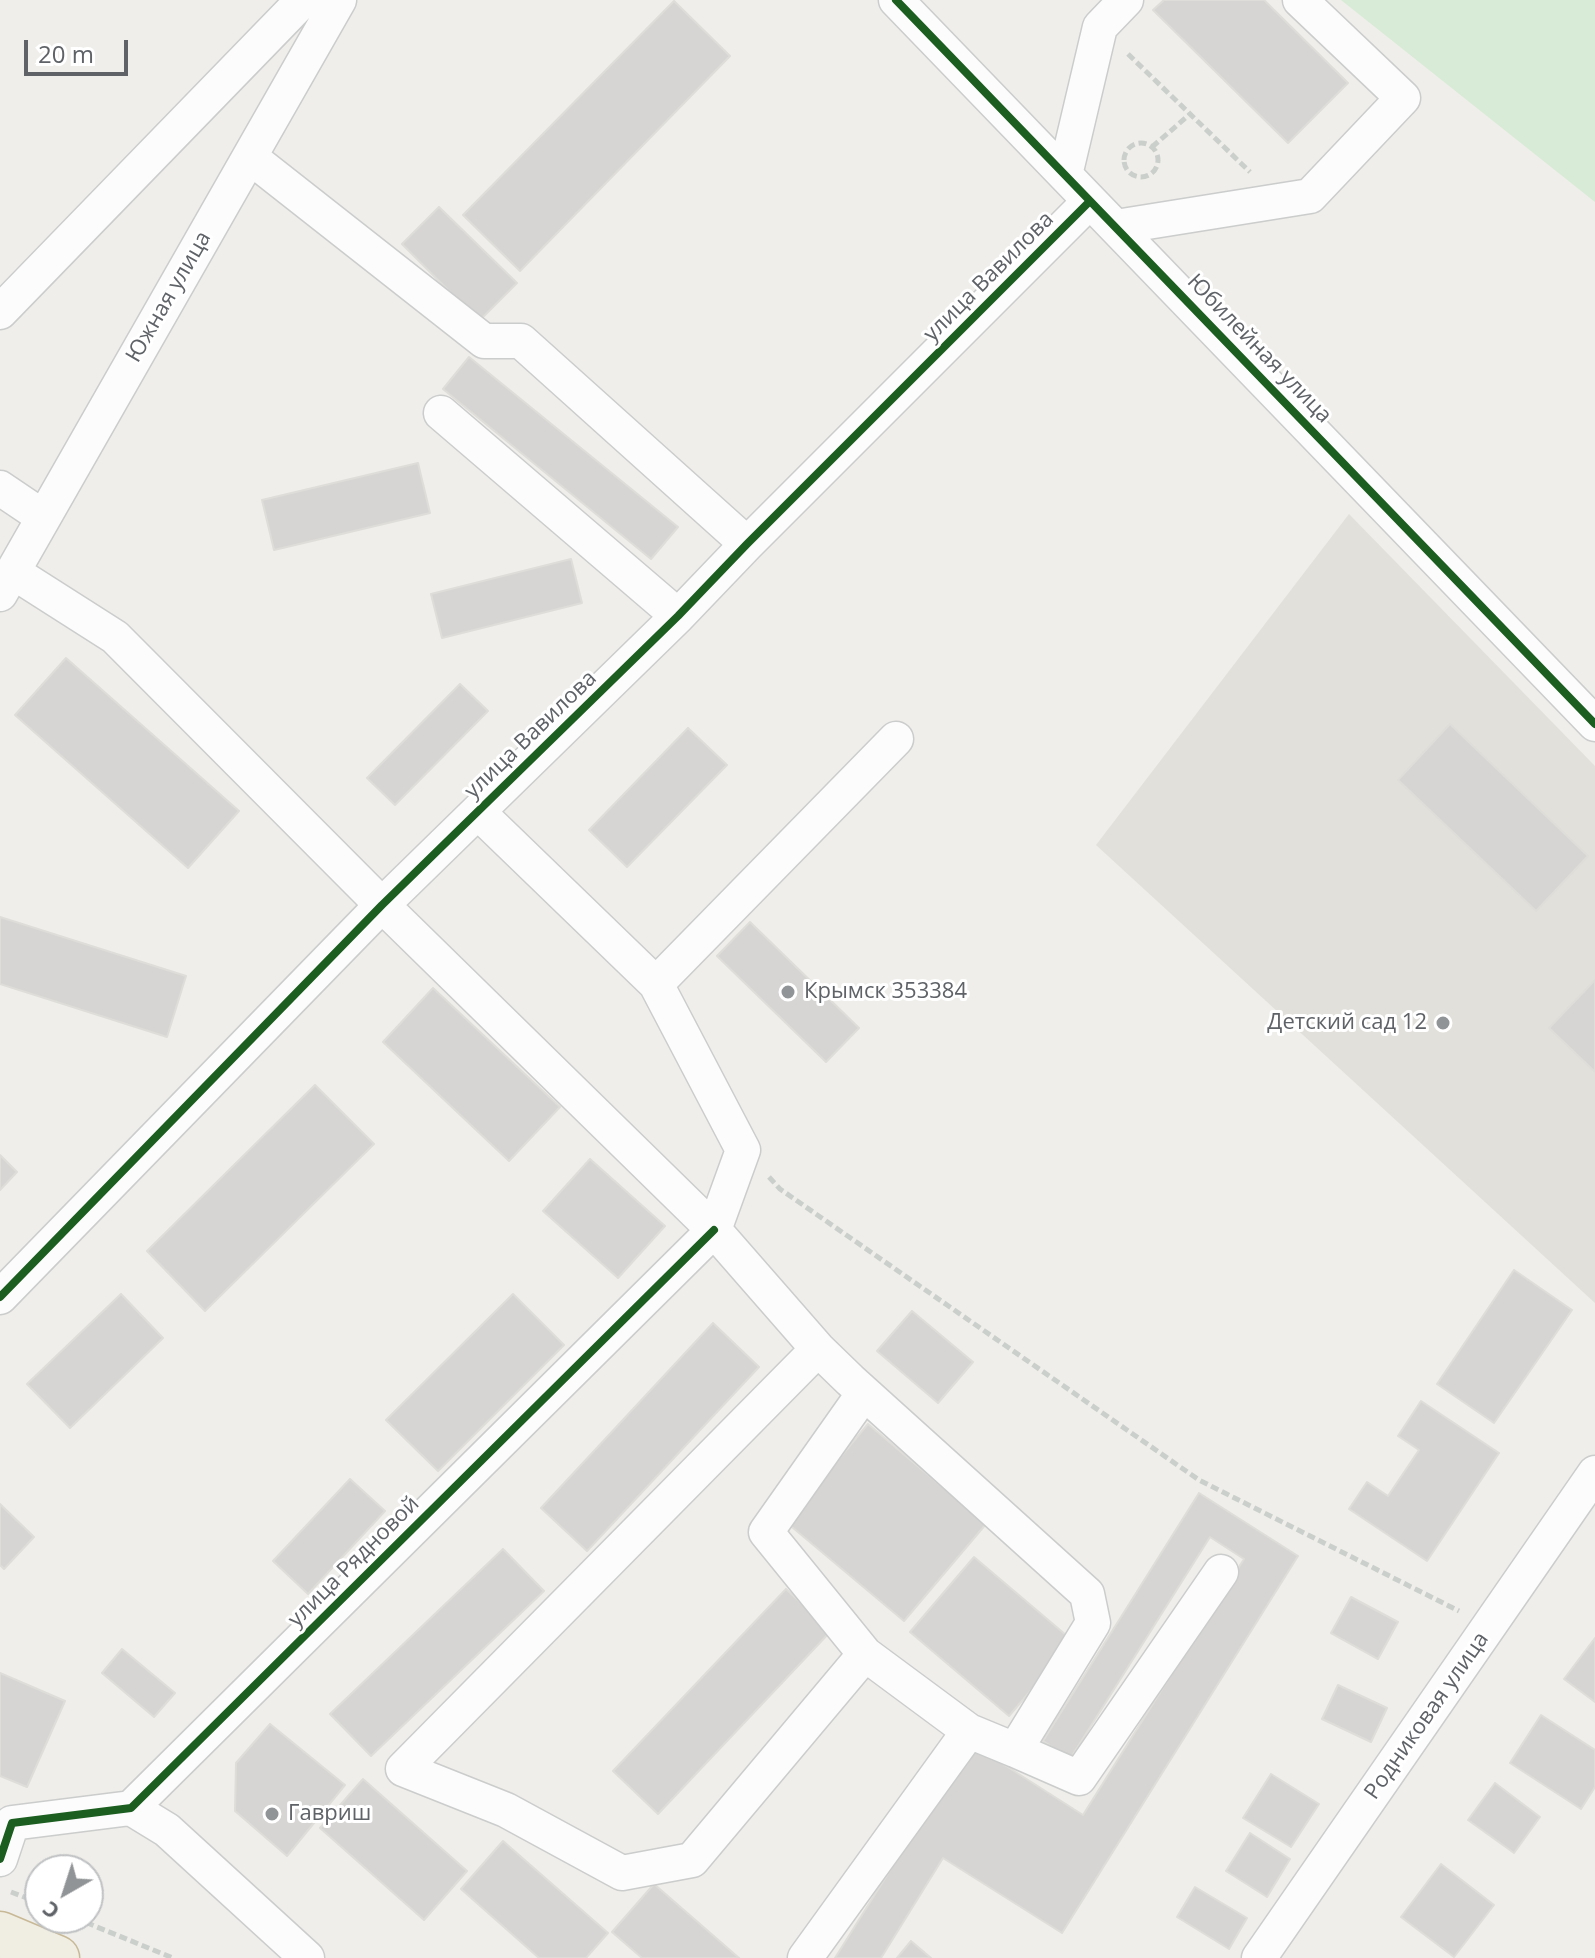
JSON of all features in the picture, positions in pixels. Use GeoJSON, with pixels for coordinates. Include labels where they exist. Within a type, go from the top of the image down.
{"type":"FeatureCollection","features":[{"type":"Feature","properties":{"kind":"highway"},"geometry":{"type":"LineString","coordinates":[[0,1934],[57,1958]]}},
{"type":"Feature","properties":{"kind":"street"},"geometry":{"type":"LineString","coordinates":[[0,312],[303,0]]}},
{"type":"Feature","properties":{"kind":"street","name":"Южная улица"},"geometry":{"type":"LineString","coordinates":[[6,583],[339,0]]}},
{"type":"Feature","properties":{"kind":"street","name":"Юбилейная улица"},"geometry":{"type":"LineString","coordinates":[[896,0],[1595,724]]}},
{"type":"Feature","properties":{"kind":"street"},"geometry":{"type":"LineString","coordinates":[[1065,175],[1100,27],[1126,0]]}},
{"type":"Feature","properties":{"kind":"street"},"geometry":{"type":"LineString","coordinates":[[1116,227],[1310,196],[1403,98],[1300,0]]}},
{"type":"Feature","properties":{"kind":"street"},"geometry":{"type":"LineString","coordinates":[[250,157],[484,341],[521,341],[747,544]]}},
{"type":"Feature","properties":{"kind":"street","name":"улица Вавилова"},"geometry":{"type":"LineString","coordinates":[[0,1297],[382,905],[678,616],[1090,201]]}},
{"type":"Feature","properties":{"kind":"street"},"geometry":{"type":"LineString","coordinates":[[441,413],[678,616]]}},
{"type":"Feature","properties":{"kind":"street"},"geometry":{"type":"LineString","coordinates":[[0,488],[43,517]]}},
{"type":"Feature","properties":{"kind":"street"},"geometry":{"type":"LineString","coordinates":[[6,583],[115,637],[382,905],[714,1230],[818,1349],[1087,1594],[1093,1623],[1015,1750]]}},
{"type":"Feature","properties":{"kind":"street"},"geometry":{"type":"LineString","coordinates":[[656,984],[896,739]]}},
{"type":"Feature","properties":{"kind":"street"},"geometry":{"type":"LineString","coordinates":[[478,812],[656,984],[743,1150],[714,1230]]}},
{"type":"Feature","properties":{"kind":"street","name":"улица Рядновой"},"geometry":{"type":"LineString","coordinates":[[131,1808],[714,1230]]}},
{"type":"Feature","properties":{"kind":"street"},"geometry":{"type":"LineString","coordinates":[[818,1349],[403,1769],[506,1810],[622,1873],[692,1860],[865,1654]]}},
{"type":"Feature","properties":{"kind":"street"},"geometry":{"type":"LineString","coordinates":[[864,1393],[766,1532],[865,1654],[969,1731],[1079,1778],[1221,1572]]}},
{"type":"Feature","properties":{"kind":"street","name":"Родниковая улица"},"geometry":{"type":"LineString","coordinates":[[1259,1958],[1595,1473]]}},
{"type":"Feature","properties":{"kind":"street"},"geometry":{"type":"LineString","coordinates":[[805,1958],[969,1731]]}},
{"type":"Feature","properties":{"kind":"street"},"geometry":{"type":"LineString","coordinates":[[0,1859],[6,1821],[131,1808],[167,1830],[307,1958]]}},
{"type":"Feature","properties":{"kind":"path"},"geometry":{"type":"LineString","coordinates":[[1100,27],[1280,201]]}},
{"type":"Feature","properties":{"kind":"path"},"geometry":{"type":"LineString","coordinates":[[1152,147],[1190,114]]}},
{"type":"Feature","properties":{"kind":"path"},"geometry":{"type":"LineString","coordinates":[[1145,143],[1152,147],[1158,162],[1149,176],[1141,178],[1127,170],[1125,154],[1130,147],[1145,143]]}},
{"type":"Feature","properties":{"kind":"path"},"geometry":{"type":"LineString","coordinates":[[743,1150],[780,1189],[1199,1480],[1489,1627]]}},
{"type":"Feature","properties":{"kind":"path"},"geometry":{"type":"LineString","coordinates":[[0,1887],[24,1897]]}},
{"type":"Feature","properties":{"kind":"path"},"geometry":{"type":"LineString","coordinates":[[104,1930],[173,1958]]}},
{"type":"Feature","properties":{"kind":"shaded area","name":"Детский сад 12"},"geometry":{"type":"Polygon","coordinates":[[[1349,514],[1595,766],[1595,1303],[1096,845],[1349,514]]]}},
{"type":"Feature","properties":{"kind":"green space"},"geometry":{"type":"Polygon","coordinates":[[[1341,0],[1595,0],[1595,202],[1341,0]]]}},
{"type":"Feature","properties":{"kind":"building"},"geometry":{"type":"Polygon","coordinates":[[[1164,0],[1264,0],[1348,83],[1288,143],[1153,10],[1164,0]]]}},
{"type":"Feature","properties":{"kind":"building"},"geometry":{"type":"Polygon","coordinates":[[[674,1],[730,56],[520,271],[463,215],[674,1]]]}},
{"type":"Feature","properties":{"kind":"building"},"geometry":{"type":"Polygon","coordinates":[[[439,207],[517,283],[479,321],[402,244],[439,207]]]}},
{"type":"Feature","properties":{"kind":"building"},"geometry":{"type":"Polygon","coordinates":[[[469,357],[678,527],[651,559],[443,389],[469,357]]]}},
{"type":"Feature","properties":{"kind":"building"},"geometry":{"type":"Polygon","coordinates":[[[418,463],[430,513],[274,550],[262,500],[418,463]]]}},
{"type":"Feature","properties":{"kind":"building"},"geometry":{"type":"Polygon","coordinates":[[[571,559],[582,603],[442,638],[431,594],[571,559]]]}},
{"type":"Feature","properties":{"kind":"building"},"geometry":{"type":"Polygon","coordinates":[[[66,658],[239,811],[188,868],[15,715],[66,658]]]}},
{"type":"Feature","properties":{"kind":"building"},"geometry":{"type":"Polygon","coordinates":[[[460,684],[488,711],[395,805],[367,778],[460,684]]]}},
{"type":"Feature","properties":{"kind":"building"},"geometry":{"type":"Polygon","coordinates":[[[1450,724],[1588,856],[1536,911],[1398,780],[1450,724]]]}},
{"type":"Feature","properties":{"kind":"building"},"geometry":{"type":"Polygon","coordinates":[[[688,728],[727,765],[627,867],[589,830],[688,728]]]}},
{"type":"Feature","properties":{"kind":"building"},"geometry":{"type":"Polygon","coordinates":[[[0,917],[186,976],[167,1037],[0,984],[0,917]]]}},
{"type":"Feature","properties":{"kind":"building"},"geometry":{"type":"Polygon","coordinates":[[[750,922],[859,1028],[826,1062],[717,956],[750,922]]]}},
{"type":"Feature","properties":{"kind":"building"},"geometry":{"type":"Polygon","coordinates":[[[1595,980],[1595,1072],[1549,1028],[1595,980]]]}},
{"type":"Feature","properties":{"kind":"building"},"geometry":{"type":"Polygon","coordinates":[[[433,988],[560,1107],[509,1161],[383,1042],[433,988]]]}},
{"type":"Feature","properties":{"kind":"building"},"geometry":{"type":"Polygon","coordinates":[[[315,1085],[374,1144],[205,1311],[147,1251],[315,1085]]]}},
{"type":"Feature","properties":{"kind":"building"},"geometry":{"type":"Polygon","coordinates":[[[0,1155],[17,1172],[0,1190],[0,1155]]]}},
{"type":"Feature","properties":{"kind":"building"},"geometry":{"type":"Polygon","coordinates":[[[590,1159],[665,1226],[618,1278],[543,1211],[590,1159]]]}},
{"type":"Feature","properties":{"kind":"building"},"geometry":{"type":"Polygon","coordinates":[[[1514,1270],[1572,1310],[1494,1423],[1437,1384],[1514,1270]]]}},
{"type":"Feature","properties":{"kind":"building"},"geometry":{"type":"Polygon","coordinates":[[[121,1294],[163,1338],[70,1428],[27,1384],[121,1294]]]}},
{"type":"Feature","properties":{"kind":"building"},"geometry":{"type":"Polygon","coordinates":[[[513,1294],[564,1345],[438,1471],[386,1420],[513,1294]]]}},
{"type":"Feature","properties":{"kind":"building"},"geometry":{"type":"Polygon","coordinates":[[[912,1311],[973,1362],[938,1403],[877,1351],[912,1311]]]}},
{"type":"Feature","properties":{"kind":"building"},"geometry":{"type":"Polygon","coordinates":[[[713,1323],[759,1367],[587,1551],[541,1508],[713,1323]]]}},
{"type":"Feature","properties":{"kind":"building"},"geometry":{"type":"Polygon","coordinates":[[[1421,1401],[1499,1453],[1427,1561],[1349,1509],[1367,1482],[1388,1496],[1419,1450],[1398,1436],[1421,1401]]]}},
{"type":"Feature","properties":{"kind":"building"},"geometry":{"type":"Polygon","coordinates":[[[868,1424],[986,1524],[904,1621],[786,1522],[868,1424]]]}},
{"type":"Feature","properties":{"kind":"building"},"geometry":{"type":"Polygon","coordinates":[[[350,1479],[385,1511],[308,1594],[273,1561],[350,1479]]]}},
{"type":"Feature","properties":{"kind":"building"},"geometry":{"type":"Polygon","coordinates":[[[1199,1493],[1298,1556],[1062,1933],[943,1858],[881,1958],[835,1958],[970,1743],[1083,1815],[1244,1559],[1210,1537],[1070,1759],[1043,1741],[1199,1493]]]}},
{"type":"Feature","properties":{"kind":"building"},"geometry":{"type":"Polygon","coordinates":[[[0,1504],[34,1537],[4,1569],[0,1565],[0,1504]]]}},
{"type":"Feature","properties":{"kind":"building"},"geometry":{"type":"Polygon","coordinates":[[[503,1549],[544,1591],[371,1756],[330,1714],[503,1549]]]}},
{"type":"Feature","properties":{"kind":"building"},"geometry":{"type":"Polygon","coordinates":[[[974,1557],[1073,1641],[1009,1716],[910,1632],[974,1557]]]}},
{"type":"Feature","properties":{"kind":"building"},"geometry":{"type":"Polygon","coordinates":[[[786,1589],[831,1631],[658,1814],[613,1771],[786,1589]]]}},
{"type":"Feature","properties":{"kind":"building"},"geometry":{"type":"Polygon","coordinates":[[[1351,1597],[1398,1622],[1378,1659],[1331,1633],[1351,1597]]]}},
{"type":"Feature","properties":{"kind":"building"},"geometry":{"type":"Polygon","coordinates":[[[1595,1638],[1595,1702],[1564,1679],[1595,1638]]]}},
{"type":"Feature","properties":{"kind":"building"},"geometry":{"type":"Polygon","coordinates":[[[122,1649],[175,1693],[154,1717],[102,1673],[122,1649]]]}},
{"type":"Feature","properties":{"kind":"building"},"geometry":{"type":"Polygon","coordinates":[[[0,1673],[65,1701],[27,1787],[0,1776],[0,1673]]]}},
{"type":"Feature","properties":{"kind":"building"},"geometry":{"type":"Polygon","coordinates":[[[1338,1685],[1387,1708],[1371,1742],[1322,1719],[1338,1685]]]}},
{"type":"Feature","properties":{"kind":"building"},"geometry":{"type":"Polygon","coordinates":[[[1541,1715],[1595,1750],[1595,1787],[1581,1809],[1510,1763],[1541,1715]]]}},
{"type":"Feature","properties":{"kind":"building"},"geometry":{"type":"Polygon","coordinates":[[[270,1724],[345,1785],[287,1856],[235,1811],[236,1763],[270,1724]]]}},
{"type":"Feature","properties":{"kind":"building"},"geometry":{"type":"Polygon","coordinates":[[[1271,1774],[1319,1804],[1291,1847],[1243,1818],[1271,1774]]]}},
{"type":"Feature","properties":{"kind":"building"},"geometry":{"type":"Polygon","coordinates":[[[363,1779],[467,1871],[424,1920],[320,1828],[363,1779]]]}},
{"type":"Feature","properties":{"kind":"building"},"geometry":{"type":"Polygon","coordinates":[[[1495,1783],[1540,1817],[1514,1853],[1468,1820],[1495,1783]]]}},
{"type":"Feature","properties":{"kind":"building"},"geometry":{"type":"Polygon","coordinates":[[[1250,1833],[1290,1859],[1267,1897],[1226,1871],[1250,1833]]]}},
{"type":"Feature","properties":{"kind":"building"},"geometry":{"type":"Polygon","coordinates":[[[503,1841],[608,1933],[586,1958],[539,1958],[461,1889],[503,1841]]]}},
{"type":"Feature","properties":{"kind":"building"},"geometry":{"type":"Polygon","coordinates":[[[1441,1864],[1494,1905],[1454,1957],[1401,1917],[1441,1864]]]}},
{"type":"Feature","properties":{"kind":"building"},"geometry":{"type":"Polygon","coordinates":[[[654,1884],[739,1958],[642,1958],[612,1932],[654,1884]]]}},
{"type":"Feature","properties":{"kind":"building"},"geometry":{"type":"Polygon","coordinates":[[[1195,1887],[1247,1918],[1229,1949],[1177,1917],[1195,1887]]]}},
{"type":"Feature","properties":{"kind":"building"},"geometry":{"type":"Polygon","coordinates":[[[911,1941],[931,1958],[897,1958],[911,1941]]]}},
{"type":"Feature","properties":{"kind":"cycle path"},"geometry":{"type":"LineString","coordinates":[[896,0],[1595,724]]}},
{"type":"Feature","properties":{"kind":"cycle path"},"geometry":{"type":"LineString","coordinates":[[0,1297],[382,905],[678,616],[1090,201]]}},
{"type":"Feature","properties":{"kind":"cycle path"},"geometry":{"type":"LineString","coordinates":[[0,1859],[12,1823],[131,1808],[714,1230]]}},
{"type":"Feature","properties":{"kind":"place","name":"Крымск 353384"},"geometry":{"type":"Point","coordinates":[788,992]}},
{"type":"Feature","properties":{"kind":"place","name":"Детский сад 12"},"geometry":{"type":"Point","coordinates":[1443,1023]}},
{"type":"Feature","properties":{"kind":"place","name":"Гавриш"},"geometry":{"type":"Point","coordinates":[272,1814]}}]}
